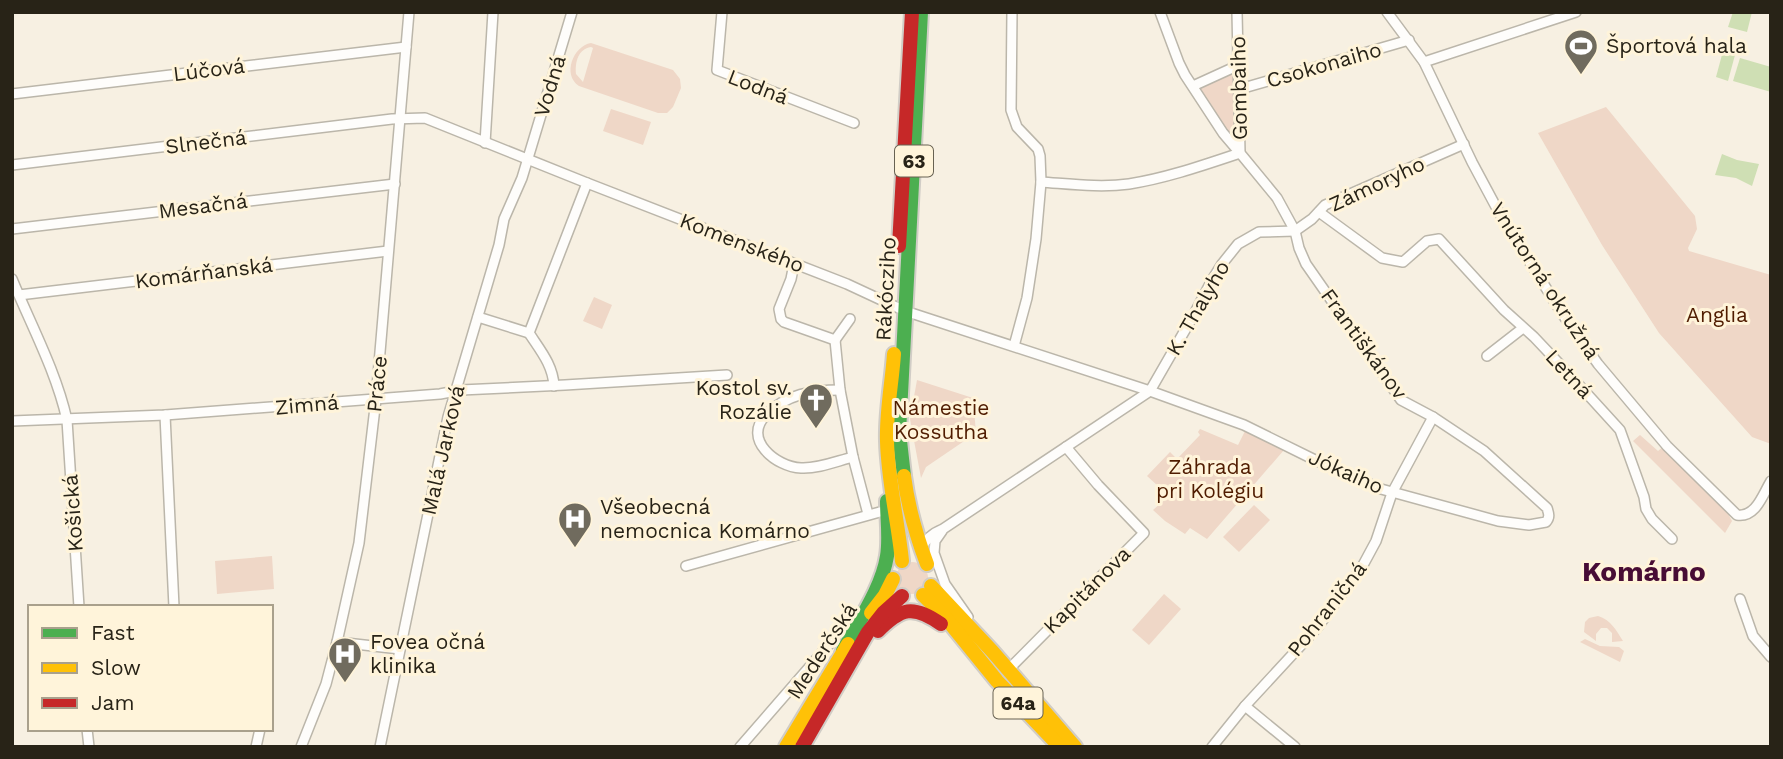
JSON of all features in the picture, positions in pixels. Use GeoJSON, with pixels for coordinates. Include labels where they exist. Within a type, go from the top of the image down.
{"type":"FeatureCollection","features":[{"type":"Feature","properties":{"kind":"main road","name":"Rákócziho"},"geometry":{"type":"LineString","coordinates":[[912,12],[900,309],[899,432],[906,493],[915,532],[927,564]]}},
{"type":"Feature","properties":{"kind":"main road","name":"Rákócziho"},"geometry":{"type":"LineString","coordinates":[[902,561],[887,444],[887,420],[900,309],[921,12]]}},
{"type":"Feature","properties":{"kind":"main road","name":"63"},"geometry":{"type":"LineString","coordinates":[[843,650],[886,567],[887,444]]}},
{"type":"Feature","properties":{"kind":"main road"},"geometry":{"type":"LineString","coordinates":[[902,561],[915,558],[927,564]]}},
{"type":"Feature","properties":{"kind":"main road","name":"63"},"geometry":{"type":"LineString","coordinates":[[892,579],[895,567],[902,561]]}},
{"type":"Feature","properties":{"kind":"main road","name":"63"},"geometry":{"type":"LineString","coordinates":[[927,564],[932,573],[927,591]]}},
{"type":"Feature","properties":{"kind":"main road"},"geometry":{"type":"LineString","coordinates":[[892,579],[902,596],[913,598],[927,591]]}},
{"type":"Feature","properties":{"kind":"main road","name":"Mederčská"},"geometry":{"type":"LineString","coordinates":[[786,747],[843,650],[885,595],[892,579]]}},
{"type":"Feature","properties":{"kind":"main road","name":"64a"},"geometry":{"type":"LineString","coordinates":[[927,591],[992,651],[1075,747]]}},
{"type":"Feature","properties":{"kind":"main road","name":"64a"},"geometry":{"type":"LineString","coordinates":[[927,591],[933,604],[977,658],[1060,747]]}},
{"type":"Feature","properties":{"kind":"main road","name":"Mederčská"},"geometry":{"type":"LineString","coordinates":[[802,747],[853,653],[873,625],[892,603],[902,596]]}},
{"type":"Feature","properties":{"kind":"main road"},"geometry":{"type":"LineString","coordinates":[[844,672],[885,624],[897,614],[914,609],[928,613],[977,658]]}},
{"type":"Feature","properties":{"kind":"street","name":"Práce"},"geometry":{"type":"LineString","coordinates":[[301,747],[326,684],[359,543],[376,399],[409,12]]}},
{"type":"Feature","properties":{"kind":"street"},"geometry":{"type":"LineString","coordinates":[[485,143],[493,12]]}},
{"type":"Feature","properties":{"kind":"street","name":"Vodná"},"geometry":{"type":"LineString","coordinates":[[528,159],[572,12]]}},
{"type":"Feature","properties":{"kind":"street","name":"Lodná"},"geometry":{"type":"LineString","coordinates":[[722,12],[717,70],[855,123]]}},
{"type":"Feature","properties":{"kind":"street"},"geometry":{"type":"LineString","coordinates":[[1012,12],[1011,110],[1017,127],[1038,149],[1041,182],[1027,298],[1014,346]]}},
{"type":"Feature","properties":{"kind":"street"},"geometry":{"type":"LineString","coordinates":[[1041,182],[1094,186],[1130,184],[1240,153],[1223,133],[1179,63],[1160,12]]}},
{"type":"Feature","properties":{"kind":"street","name":"Gombaiho"},"geometry":{"type":"LineString","coordinates":[[1237,12],[1240,153],[1277,198],[1295,231]]}},
{"type":"Feature","properties":{"kind":"street","name":"Vnútorná okružná"},"geometry":{"type":"LineString","coordinates":[[1387,12],[1424,62],[1502,218],[1563,315],[1598,364],[1667,446],[1737,514],[1746,516],[1755,509],[1771,481]]}},
{"type":"Feature","properties":{"kind":"street"},"geometry":{"type":"LineString","coordinates":[[1424,62],[1576,12]]}},
{"type":"Feature","properties":{"kind":"street","name":"Csokonaiho"},"geometry":{"type":"LineString","coordinates":[[1240,89],[1409,40]]}},
{"type":"Feature","properties":{"kind":"street","name":"Lúčová"},"geometry":{"type":"LineString","coordinates":[[12,94],[406,47]]}},
{"type":"Feature","properties":{"kind":"street"},"geometry":{"type":"LineString","coordinates":[[1193,86],[1239,65]]}},
{"type":"Feature","properties":{"kind":"street","name":"Komenského"},"geometry":{"type":"LineString","coordinates":[[400,119],[425,118],[865,292],[900,309]]}},
{"type":"Feature","properties":{"kind":"street","name":"Slnečná"},"geometry":{"type":"LineString","coordinates":[[12,165],[400,119]]}},
{"type":"Feature","properties":{"kind":"street","name":"Zámoryho"},"geometry":{"type":"LineString","coordinates":[[1295,231],[1325,205],[1464,144]]}},
{"type":"Feature","properties":{"kind":"street","name":"Malá Jarková"},"geometry":{"type":"LineString","coordinates":[[380,747],[447,417],[499,245],[504,219],[528,159]]}},
{"type":"Feature","properties":{"kind":"street"},"geometry":{"type":"LineString","coordinates":[[529,333],[587,183]]}},
{"type":"Feature","properties":{"kind":"street","name":"Mesačná"},"geometry":{"type":"LineString","coordinates":[[12,229],[394,184]]}},
{"type":"Feature","properties":{"kind":"street","name":"Letná"},"geometry":{"type":"LineString","coordinates":[[1320,212],[1382,258],[1403,262],[1427,241],[1439,239],[1620,430],[1646,509],[1672,539]]}},
{"type":"Feature","properties":{"kind":"street","name":"K. Thalyho"},"geometry":{"type":"LineString","coordinates":[[1150,391],[1212,280],[1238,244],[1259,232],[1295,231]]}},
{"type":"Feature","properties":{"kind":"street","name":"Františkánov"},"geometry":{"type":"LineString","coordinates":[[1295,231],[1306,264],[1401,400],[1433,417],[1484,451],[1547,508],[1548,519]]}},
{"type":"Feature","properties":{"kind":"street","name":"Komárňanská"},"geometry":{"type":"LineString","coordinates":[[19,295],[388,251]]}},
{"type":"Feature","properties":{"kind":"street"},"geometry":{"type":"LineString","coordinates":[[794,264],[779,309],[781,319],[835,340]]}},
{"type":"Feature","properties":{"kind":"street","name":"Košická"},"geometry":{"type":"LineString","coordinates":[[12,279],[54,376],[67,419],[79,605]]}},
{"type":"Feature","properties":{"kind":"street"},"geometry":{"type":"LineString","coordinates":[[900,309],[1150,391]]}},
{"type":"Feature","properties":{"kind":"street"},"geometry":{"type":"LineString","coordinates":[[478,317],[529,333],[548,361],[554,377],[554,386]]}},
{"type":"Feature","properties":{"kind":"street"},"geometry":{"type":"LineString","coordinates":[[849,318],[835,340],[840,390],[868,514]]}},
{"type":"Feature","properties":{"kind":"street"},"geometry":{"type":"LineString","coordinates":[[1487,356],[1523,328]]}},
{"type":"Feature","properties":{"kind":"street","name":"Zimná"},"geometry":{"type":"LineString","coordinates":[[12,421],[165,415],[455,391],[727,374]]}},
{"type":"Feature","properties":{"kind":"street"},"geometry":{"type":"LineString","coordinates":[[840,390],[814,390],[782,403],[763,419],[759,435],[765,450],[785,466],[811,468],[853,457]]}},
{"type":"Feature","properties":{"kind":"street"},"geometry":{"type":"LineString","coordinates":[[922,548],[930,536],[1150,391]]}},
{"type":"Feature","properties":{"kind":"street","name":"Jókaiho"},"geometry":{"type":"LineString","coordinates":[[1150,391],[1244,425],[1315,460],[1392,492],[1498,521],[1540,524],[1548,519]]}},
{"type":"Feature","properties":{"kind":"street"},"geometry":{"type":"LineString","coordinates":[[165,415],[174,605]]}},
{"type":"Feature","properties":{"kind":"street","name":"Pohraničná"},"geometry":{"type":"LineString","coordinates":[[1212,747],[1245,706],[1317,628],[1362,567],[1376,541],[1392,492],[1433,417]]}},
{"type":"Feature","properties":{"kind":"street","name":"Kapitánova"},"geometry":{"type":"LineString","coordinates":[[1008,670],[1144,533],[1066,447]]}},
{"type":"Feature","properties":{"kind":"street"},"geometry":{"type":"LineString","coordinates":[[686,566],[887,510]]}},
{"type":"Feature","properties":{"kind":"street"},"geometry":{"type":"LineString","coordinates":[[943,529],[933,549],[943,580],[992,651]]}},
{"type":"Feature","properties":{"kind":"street"},"geometry":{"type":"LineString","coordinates":[[1740,599],[1753,636],[1771,657]]}},
{"type":"Feature","properties":{"kind":"street","name":"Mederčská"},"geometry":{"type":"LineString","coordinates":[[741,746],[839,633]]}},
{"type":"Feature","properties":{"kind":"street"},"geometry":{"type":"LineString","coordinates":[[337,642],[400,649]]}},
{"type":"Feature","properties":{"kind":"street"},"geometry":{"type":"LineString","coordinates":[[1245,706],[1295,747]]}},
{"type":"Feature","properties":{"kind":"green space"},"geometry":{"type":"Polygon","coordinates":[[[591,43],[673,70],[680,79],[681,88],[673,107],[667,113],[658,113],[579,86],[571,75],[572,61],[579,49],[591,43]],[[593,48],[583,50],[577,61],[576,74],[583,82],[593,48]]]}},
{"type":"Feature","properties":{"kind":"green space"},"geometry":{"type":"Polygon","coordinates":[[[1235,71],[1238,146],[1198,89],[1235,71]]]}},
{"type":"Feature","properties":{"kind":"green space","name":"Anglia"},"geometry":{"type":"Polygon","coordinates":[[[1606,107],[1695,216],[1697,229],[1689,251],[1771,275],[1771,444],[1752,437],[1659,333],[1602,245],[1538,133],[1606,107]]]}},
{"type":"Feature","properties":{"kind":"green space"},"geometry":{"type":"Polygon","coordinates":[[[611,109],[651,122],[643,145],[603,131],[611,109]]]}},
{"type":"Feature","properties":{"kind":"green space"},"geometry":{"type":"Polygon","coordinates":[[[594,297],[612,305],[602,329],[583,321],[594,297]]]}},
{"type":"Feature","properties":{"kind":"green space","name":"Námestie Kossutha"},"geometry":{"type":"Polygon","coordinates":[[[917,380],[973,398],[976,433],[926,467],[921,478],[910,419],[917,380]]]}},
{"type":"Feature","properties":{"kind":"green space","name":"Záhrada pri Kolégiu"},"geometry":{"type":"Polygon","coordinates":[[[1200,429],[1238,445],[1245,431],[1284,450],[1207,539],[1190,528],[1185,534],[1153,510],[1169,496],[1147,476],[1170,452],[1177,459],[1200,435],[1200,429]]]}},
{"type":"Feature","properties":{"kind":"green space"},"geometry":{"type":"Polygon","coordinates":[[[1640,435],[1658,451],[1664,446],[1726,510],[1732,521],[1725,533],[1633,441],[1640,435]]]}},
{"type":"Feature","properties":{"kind":"green space"},"geometry":{"type":"Polygon","coordinates":[[[1254,505],[1270,520],[1239,552],[1223,537],[1254,505]]]}},
{"type":"Feature","properties":{"kind":"green space"},"geometry":{"type":"Polygon","coordinates":[[[272,556],[274,589],[217,594],[215,561],[272,556]]]}},
{"type":"Feature","properties":{"kind":"green space"},"geometry":{"type":"Polygon","coordinates":[[[912,562],[924,566],[928,578],[924,590],[912,594],[900,590],[896,578],[900,566],[912,562]]]}},
{"type":"Feature","properties":{"kind":"green space"},"geometry":{"type":"Polygon","coordinates":[[[1164,594],[1181,609],[1149,645],[1132,630],[1164,594]]]}},
{"type":"Feature","properties":{"kind":"green space"},"geometry":{"type":"Polygon","coordinates":[[[1598,616],[1610,623],[1623,641],[1612,642],[1612,633],[1607,628],[1601,628],[1596,634],[1596,641],[1584,632],[1585,622],[1598,616]]]}},
{"type":"Feature","properties":{"kind":"green space"},"geometry":{"type":"Polygon","coordinates":[[[1585,639],[1600,646],[1619,647],[1624,651],[1620,662],[1580,642],[1585,639]]]}},
{"type":"Feature","properties":{"kind":"shaded area"},"geometry":{"type":"Polygon","coordinates":[[[1733,12],[1752,12],[1747,32],[1728,27],[1733,12]]]}},
{"type":"Feature","properties":{"kind":"shaded area"},"geometry":{"type":"Polygon","coordinates":[[[1723,51],[1735,55],[1728,81],[1716,77],[1723,51]]]}},
{"type":"Feature","properties":{"kind":"shaded area"},"geometry":{"type":"Polygon","coordinates":[[[1740,58],[1771,67],[1771,92],[1733,81],[1740,58]]]}},
{"type":"Feature","properties":{"kind":"shaded area"},"geometry":{"type":"Polygon","coordinates":[[[1722,154],[1759,164],[1752,186],[1736,178],[1715,175],[1722,154]]]}},
{"type":"Feature","properties":{"kind":"traffic: fast"},"geometry":{"type":"LineString","coordinates":[[904,476],[899,432],[921,12]]}},
{"type":"Feature","properties":{"kind":"traffic: fast"},"geometry":{"type":"LineString","coordinates":[[843,651],[875,592],[884,568],[888,543],[887,501]]}},
{"type":"Feature","properties":{"kind":"traffic: slow"},"geometry":{"type":"LineString","coordinates":[[894,354],[887,441],[902,561]]}},
{"type":"Feature","properties":{"kind":"traffic: slow"},"geometry":{"type":"LineString","coordinates":[[904,476],[913,521],[927,564]]}},
{"type":"Feature","properties":{"kind":"traffic: slow"},"geometry":{"type":"LineString","coordinates":[[871,613],[893,579]]}},
{"type":"Feature","properties":{"kind":"traffic: slow"},"geometry":{"type":"LineString","coordinates":[[931,586],[992,651],[1075,747]]}},
{"type":"Feature","properties":{"kind":"traffic: slow"},"geometry":{"type":"LineString","coordinates":[[923,595],[945,617],[997,681],[1060,747]]}},
{"type":"Feature","properties":{"kind":"traffic: slow"},"geometry":{"type":"LineString","coordinates":[[786,747],[848,644]]}},
{"type":"Feature","properties":{"kind":"traffic: jam"},"geometry":{"type":"LineString","coordinates":[[899,246],[912,12]]}},
{"type":"Feature","properties":{"kind":"traffic: jam"},"geometry":{"type":"LineString","coordinates":[[802,747],[868,632],[883,613],[902,596]]}},
{"type":"Feature","properties":{"kind":"traffic: jam"},"geometry":{"type":"LineString","coordinates":[[878,631],[894,617],[908,611],[923,613],[941,624]]}},
{"type":"Feature","properties":{"kind":"place","name":"Športová hala"},"geometry":{"type":"Point","coordinates":[1581,76]}},
{"type":"Feature","properties":{"kind":"place","name":"Kostol sv. Rozálie"},"geometry":{"type":"Point","coordinates":[816,430]}},
{"type":"Feature","properties":{"kind":"place","name":"Všeobecná nemocnica Komárno"},"geometry":{"type":"Point","coordinates":[575,549]}},
{"type":"Feature","properties":{"kind":"place","name":"Fovea očná klinika"},"geometry":{"type":"Point","coordinates":[345,684]}},
{"type":"Feature","properties":{"kind":"district","name":"Komárno"},"geometry":{"type":"Point","coordinates":[1644,571]}}]}
